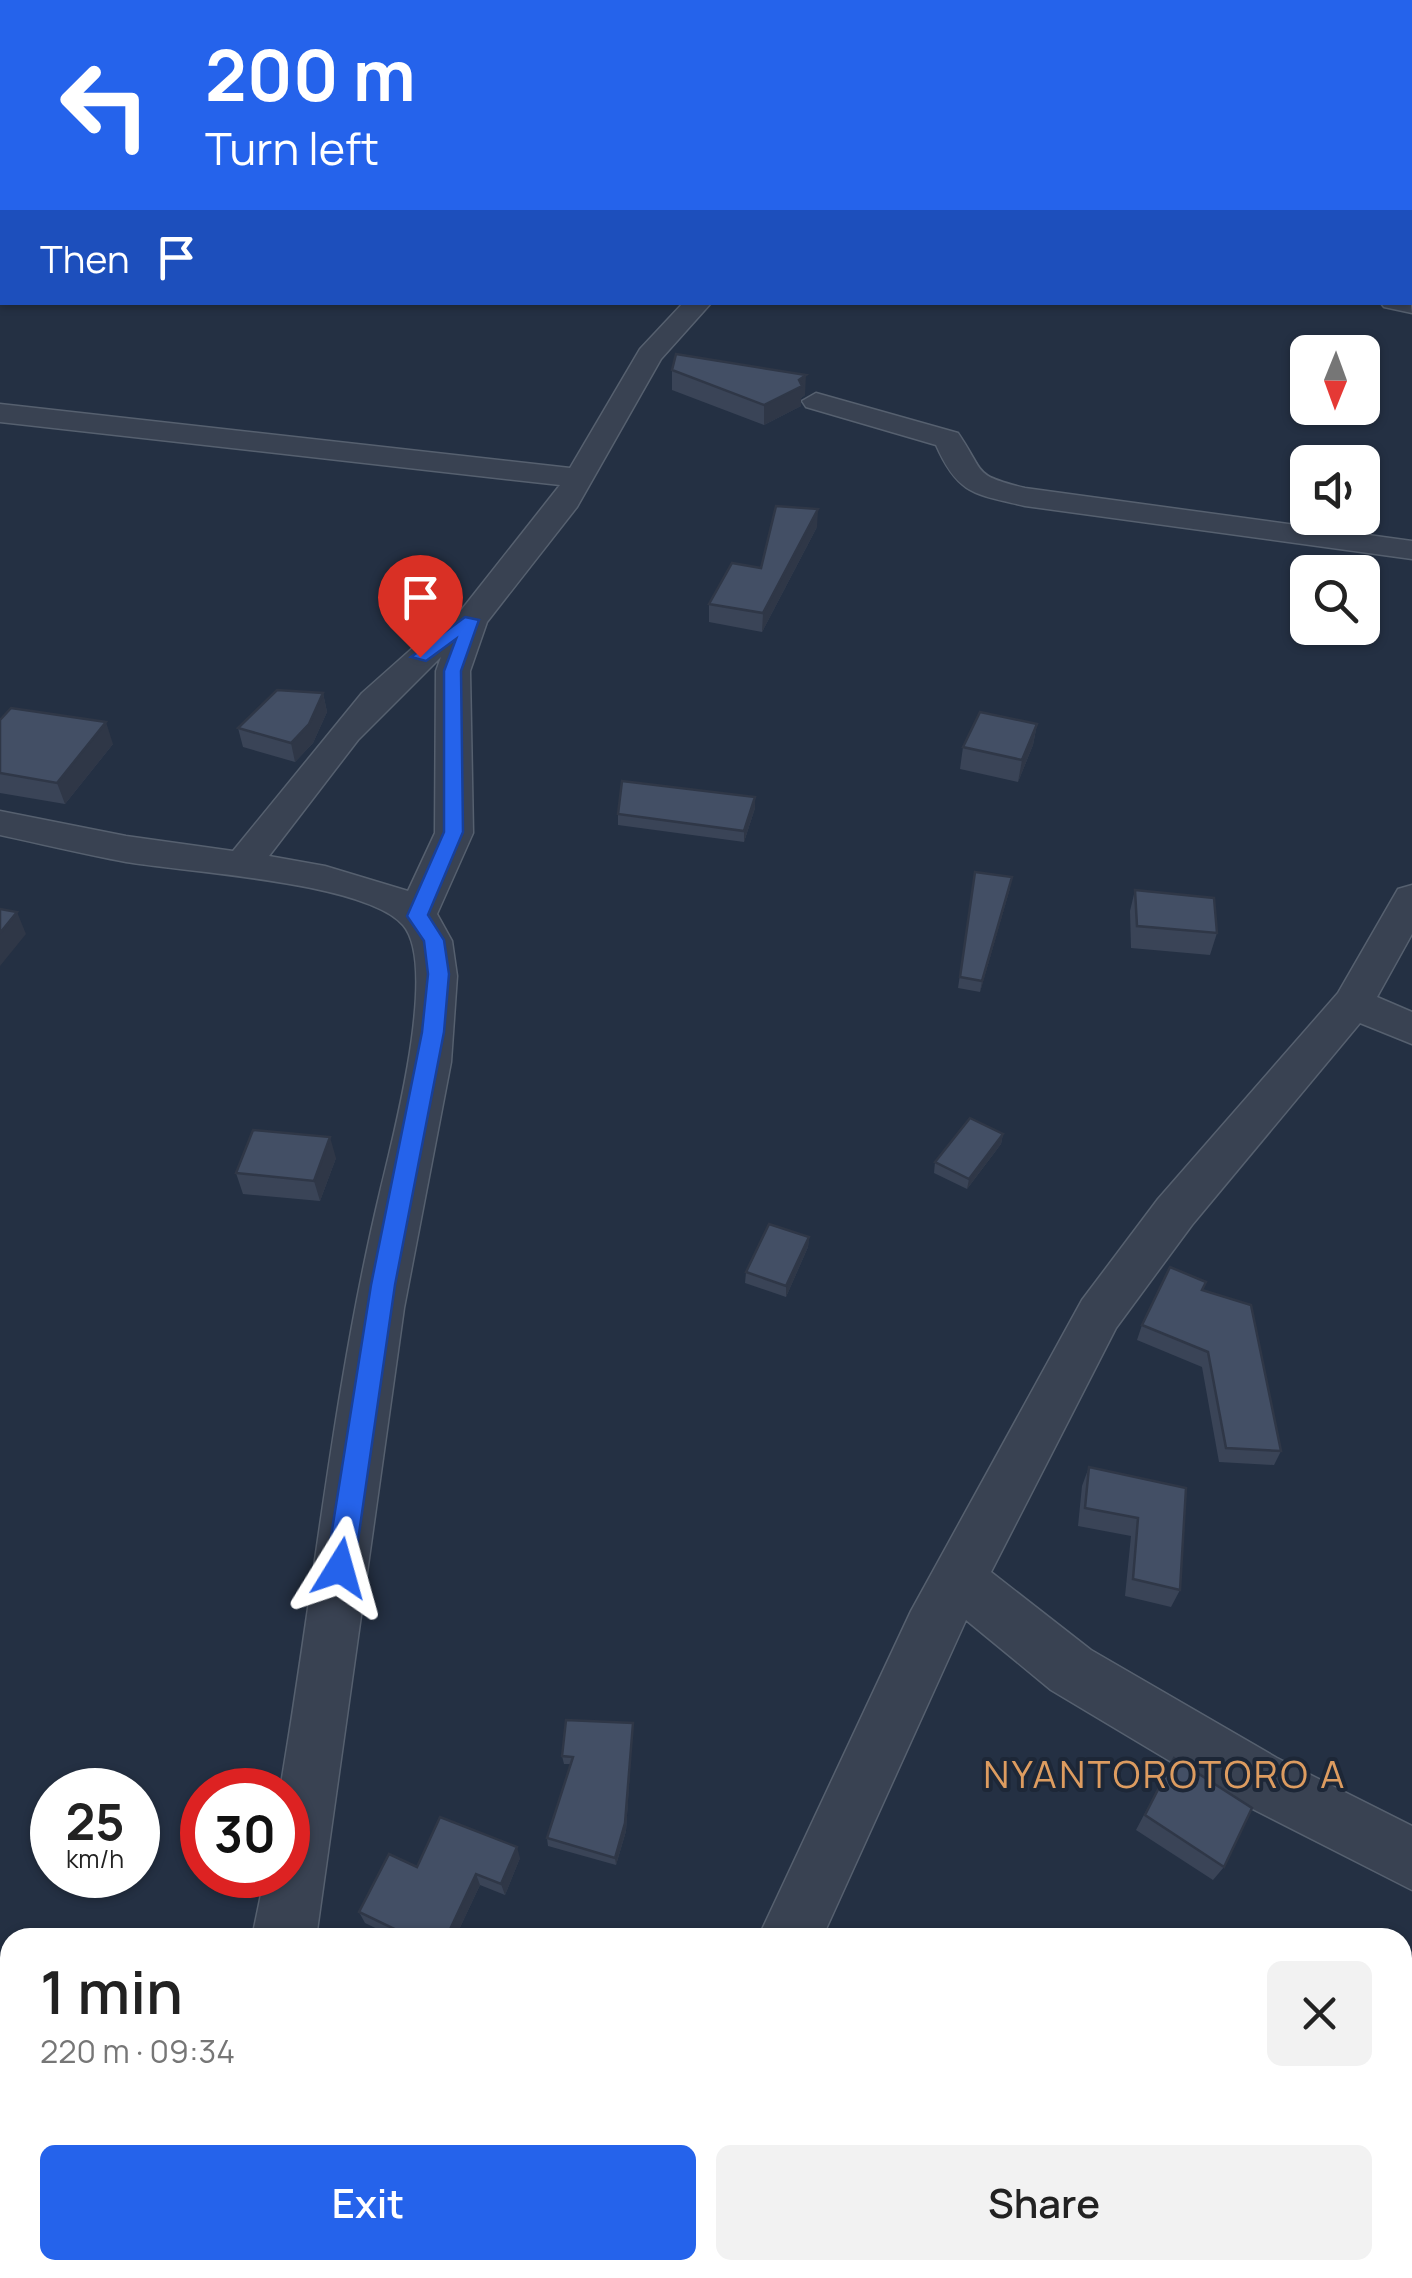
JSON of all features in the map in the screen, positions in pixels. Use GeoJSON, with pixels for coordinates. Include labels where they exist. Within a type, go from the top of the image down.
{"type":"FeatureCollection","features":[{"type":"Feature","properties":{"kind":"street"},"geometry":{"type":"LineString","coordinates":[[242,867],[372,704],[440,639],[471,620],[540,539],[580,478],[650,355],[696,305]]}},
{"type":"Feature","properties":{"kind":"street"},"geometry":{"type":"LineString","coordinates":[[816,401],[948,439],[963,472],[978,486],[1025,497],[1412,550]]}},
{"type":"Feature","properties":{"kind":"street"},"geometry":{"type":"LineString","coordinates":[[0,413],[580,478]]}},
{"type":"Feature","properties":{"kind":"street"},"geometry":{"type":"LineString","coordinates":[[418,916],[454,832],[453,671],[471,620]]}},
{"type":"Feature","properties":{"kind":"street"},"geometry":{"type":"LineString","coordinates":[[1,825],[380,895],[418,916],[434,940],[438,974],[434,1025],[383,1285],[303,1841],[286,1928]]}},
{"type":"Feature","properties":{"kind":"street"},"geometry":{"type":"LineString","coordinates":[[794,1928],[958,1580],[1099,1314],[1176,1212],[1353,1003],[1412,898]]}},
{"type":"Feature","properties":{"kind":"street"},"geometry":{"type":"LineString","coordinates":[[1353,1003],[1412,1029]]}},
{"type":"Feature","properties":{"kind":"street"},"geometry":{"type":"LineString","coordinates":[[958,1580],[1071,1670],[1256,1779],[1412,1859]]}},
{"type":"Feature","properties":{"kind":"building"},"geometry":{"type":"Polygon","coordinates":[[[676,354],[806,375],[799,380],[802,386],[764,405],[672,370],[676,354]]]}},
{"type":"Feature","properties":{"kind":"building"},"geometry":{"type":"Polygon","coordinates":[[[776,506],[818,509],[763,613],[709,604],[732,563],[761,568],[776,506]]]}},
{"type":"Feature","properties":{"kind":"building"},"geometry":{"type":"Polygon","coordinates":[[[277,690],[323,693],[309,724],[291,743],[238,728],[277,690]]]}},
{"type":"Feature","properties":{"kind":"building"},"geometry":{"type":"Polygon","coordinates":[[[11,708],[106,722],[57,783],[0,773],[0,720],[11,708]]]}},
{"type":"Feature","properties":{"kind":"building"},"geometry":{"type":"Polygon","coordinates":[[[980,712],[1037,724],[1022,760],[963,747],[980,712]]]}},
{"type":"Feature","properties":{"kind":"building"},"geometry":{"type":"Polygon","coordinates":[[[622,781],[755,797],[744,831],[618,814],[622,781]]]}},
{"type":"Feature","properties":{"kind":"building"},"geometry":{"type":"Polygon","coordinates":[[[975,872],[1012,877],[982,981],[960,977],[975,872]]]}},
{"type":"Feature","properties":{"kind":"building"},"geometry":{"type":"Polygon","coordinates":[[[1135,890],[1214,898],[1217,933],[1137,926],[1135,890]]]}},
{"type":"Feature","properties":{"kind":"building"},"geometry":{"type":"Polygon","coordinates":[[[0,909],[17,912],[0,933],[0,909]]]}},
{"type":"Feature","properties":{"kind":"building"},"geometry":{"type":"Polygon","coordinates":[[[970,1118],[1003,1134],[969,1179],[935,1162],[970,1118]]]}},
{"type":"Feature","properties":{"kind":"building"},"geometry":{"type":"Polygon","coordinates":[[[253,1130],[330,1137],[314,1181],[236,1173],[253,1130]]]}},
{"type":"Feature","properties":{"kind":"building"},"geometry":{"type":"Polygon","coordinates":[[[769,1224],[809,1237],[786,1286],[746,1272],[769,1224]]]}},
{"type":"Feature","properties":{"kind":"building"},"geometry":{"type":"Polygon","coordinates":[[[1170,1267],[1206,1282],[1202,1290],[1251,1305],[1281,1451],[1226,1448],[1208,1352],[1142,1325],[1170,1267]]]}},
{"type":"Feature","properties":{"kind":"building"},"geometry":{"type":"Polygon","coordinates":[[[1089,1467],[1186,1488],[1180,1590],[1133,1579],[1138,1518],[1085,1508],[1089,1467]]]}},
{"type":"Feature","properties":{"kind":"building"},"geometry":{"type":"Polygon","coordinates":[[[566,1720],[633,1723],[625,1823],[615,1858],[547,1838],[573,1757],[562,1756],[566,1720]]]}},
{"type":"Feature","properties":{"kind":"building"},"geometry":{"type":"Polygon","coordinates":[[[1174,1758],[1252,1808],[1224,1867],[1145,1815],[1174,1758]]]}},
{"type":"Feature","properties":{"kind":"building"},"geometry":{"type":"Polygon","coordinates":[[[440,1817],[517,1847],[501,1884],[476,1874],[451,1928],[392,1928],[359,1912],[389,1854],[417,1867],[440,1817]]]}},
{"type":"Feature","properties":{"kind":"district","name":"NYANTOROTORO A"},"geometry":{"type":"Point","coordinates":[1165,1773]}},
{"type":"Feature","properties":{"kind":"route"},"geometry":{"type":"LineString","coordinates":[[340,1568],[383,1285],[436,1011],[438,974],[434,940],[418,916],[454,832],[453,671],[458,645],[471,620],[420,657]]}}]}
